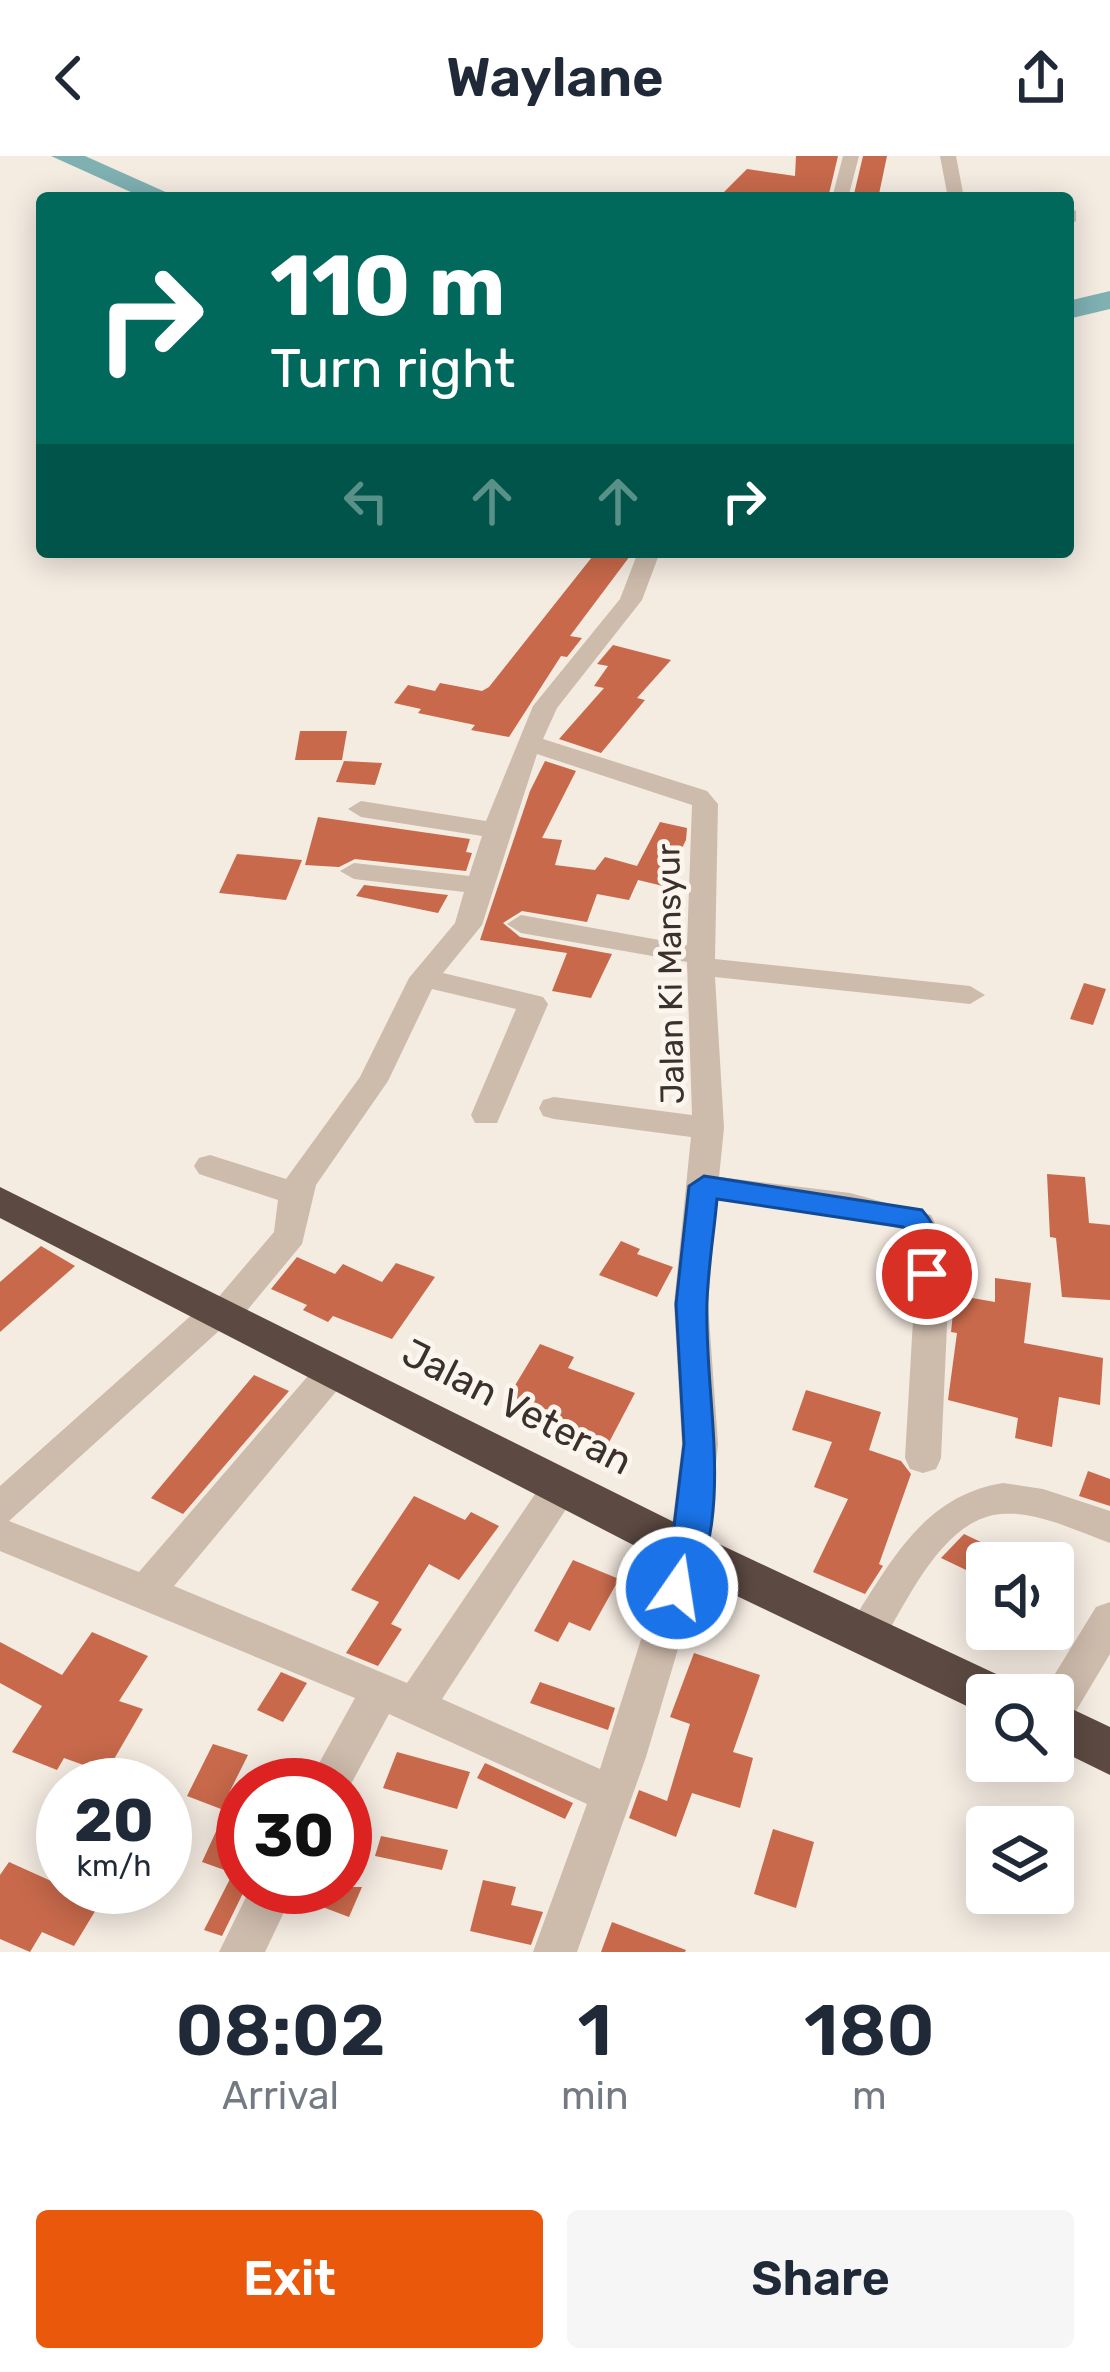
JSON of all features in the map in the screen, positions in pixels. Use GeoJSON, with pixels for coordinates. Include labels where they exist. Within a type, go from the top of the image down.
{"type":"FeatureCollection","features":[{"type":"Feature","properties":{"kind":"highway","name":"Jalan Veteran"},"geometry":{"type":"LineString","coordinates":[[0,1201],[688,1551],[966,1683]]}},
{"type":"Feature","properties":{"kind":"highway"},"geometry":{"type":"LineString","coordinates":[[1074,1731],[1110,1752]]}},
{"type":"Feature","properties":{"kind":"street"},"geometry":{"type":"LineString","coordinates":[[841,192],[850,156]]}},
{"type":"Feature","properties":{"kind":"street"},"geometry":{"type":"LineString","coordinates":[[949,156],[955,192]]}},
{"type":"Feature","properties":{"kind":"street"},"geometry":{"type":"LineString","coordinates":[[0,1508],[219,1314],[290,1234],[295,1194],[373,1081],[423,978],[461,937],[483,886],[497,831],[530,743],[560,684],[632,601],[647,558]]}},
{"type":"Feature","properties":{"kind":"street","name":"Jalan Ki Mansyur"},"geometry":{"type":"LineString","coordinates":[[530,743],[701,798],[705,804],[700,961],[708,1128],[692,1304],[700,1444],[688,1551],[611,1795],[555,1952]]}},
{"type":"Feature","properties":{"kind":"street"},"geometry":{"type":"LineString","coordinates":[[361,809],[497,831]]}},
{"type":"Feature","properties":{"kind":"street"},"geometry":{"type":"LineString","coordinates":[[354,871],[483,886]]}},
{"type":"Feature","properties":{"kind":"street"},"geometry":{"type":"LineString","coordinates":[[521,924],[700,961],[970,995]]}},
{"type":"Feature","properties":{"kind":"street"},"geometry":{"type":"LineString","coordinates":[[423,978],[533,1004],[486,1115]]}},
{"type":"Feature","properties":{"kind":"street"},"geometry":{"type":"LineString","coordinates":[[554,1108],[708,1128]]}},
{"type":"Feature","properties":{"kind":"street"},"geometry":{"type":"LineString","coordinates":[[210,1166],[295,1194]]}},
{"type":"Feature","properties":{"kind":"street"},"geometry":{"type":"LineString","coordinates":[[704,1186],[908,1216],[919,1223],[929,1306],[923,1458]]}},
{"type":"Feature","properties":{"kind":"street"},"geometry":{"type":"LineString","coordinates":[[145,1592],[332,1372]]}},
{"type":"Feature","properties":{"kind":"street"},"geometry":{"type":"LineString","coordinates":[[350,1758],[560,1486]]}},
{"type":"Feature","properties":{"kind":"street"},"geometry":{"type":"LineString","coordinates":[[864,1637],[933,1537],[972,1504],[1021,1499],[1110,1527]]}},
{"type":"Feature","properties":{"kind":"street"},"geometry":{"type":"LineString","coordinates":[[0,1534],[398,1698],[611,1795]]}},
{"type":"Feature","properties":{"kind":"street"},"geometry":{"type":"LineString","coordinates":[[1074,1681],[1110,1618]]}},
{"type":"Feature","properties":{"kind":"street"},"geometry":{"type":"LineString","coordinates":[[241,1952],[260,1914]]}},
{"type":"Feature","properties":{"kind":"building"},"geometry":{"type":"Polygon","coordinates":[[[796,156],[838,156],[829,192],[724,192],[747,169],[795,176],[796,156]]]}},
{"type":"Feature","properties":{"kind":"building"},"geometry":{"type":"Polygon","coordinates":[[[863,156],[887,156],[879,192],[854,192],[863,156]]]}},
{"type":"Feature","properties":{"kind":"building"},"geometry":{"type":"Polygon","coordinates":[[[591,558],[628,558],[570,636],[582,638],[567,657],[561,656],[509,737],[471,730],[475,725],[394,703],[408,685],[435,691],[440,683],[482,691],[591,558]]]}},
{"type":"Feature","properties":{"kind":"building"},"geometry":{"type":"Polygon","coordinates":[[[613,645],[671,660],[637,698],[645,700],[601,753],[559,739],[604,688],[594,686],[608,666],[597,664],[613,645]]]}},
{"type":"Feature","properties":{"kind":"building"},"geometry":{"type":"Polygon","coordinates":[[[300,731],[347,731],[342,760],[295,760],[300,731]]]}},
{"type":"Feature","properties":{"kind":"building"},"geometry":{"type":"Polygon","coordinates":[[[344,761],[382,763],[375,785],[336,782],[344,761]]]}},
{"type":"Feature","properties":{"kind":"building"},"geometry":{"type":"Polygon","coordinates":[[[545,761],[576,771],[542,838],[562,840],[555,865],[595,870],[605,857],[637,866],[660,822],[687,828],[686,840],[663,886],[638,880],[629,900],[597,894],[587,922],[522,911],[503,923],[520,937],[612,954],[591,998],[552,991],[567,953],[480,940],[530,791],[545,761]]]}},
{"type":"Feature","properties":{"kind":"building"},"geometry":{"type":"Polygon","coordinates":[[[318,817],[470,839],[466,852],[472,853],[466,871],[355,859],[339,867],[305,865],[318,817]]]}},
{"type":"Feature","properties":{"kind":"building"},"geometry":{"type":"Polygon","coordinates":[[[237,854],[302,860],[286,900],[219,893],[237,854]]]}},
{"type":"Feature","properties":{"kind":"building"},"geometry":{"type":"Polygon","coordinates":[[[364,885],[448,895],[438,913],[356,896],[364,885]]]}},
{"type":"Feature","properties":{"kind":"building"},"geometry":{"type":"Polygon","coordinates":[[[1084,983],[1106,989],[1093,1025],[1070,1019],[1084,983]]]}},
{"type":"Feature","properties":{"kind":"building"},"geometry":{"type":"Polygon","coordinates":[[[1047,1174],[1085,1177],[1089,1223],[1110,1225],[1110,1300],[1062,1297],[1056,1238],[1050,1237],[1047,1174]]]}},
{"type":"Feature","properties":{"kind":"building"},"geometry":{"type":"Polygon","coordinates":[[[621,1241],[640,1249],[637,1254],[673,1267],[657,1297],[599,1275],[621,1241]]]}},
{"type":"Feature","properties":{"kind":"building"},"geometry":{"type":"Polygon","coordinates":[[[41,1246],[75,1266],[0,1332],[0,1282],[41,1246]]]}},
{"type":"Feature","properties":{"kind":"building"},"geometry":{"type":"Polygon","coordinates":[[[297,1257],[335,1274],[343,1264],[382,1282],[396,1263],[435,1277],[392,1339],[333,1316],[328,1322],[303,1310],[307,1305],[271,1289],[297,1257]]]}},
{"type":"Feature","properties":{"kind":"building"},"geometry":{"type":"Polygon","coordinates":[[[995,1278],[1031,1283],[1024,1343],[1103,1358],[1100,1405],[1059,1397],[1052,1447],[1015,1438],[1018,1418],[948,1400],[957,1333],[951,1332],[955,1295],[995,1302],[995,1278]]]}},
{"type":"Feature","properties":{"kind":"building"},"geometry":{"type":"Polygon","coordinates":[[[540,1344],[574,1357],[568,1368],[635,1393],[605,1450],[502,1407],[540,1344]]]}},
{"type":"Feature","properties":{"kind":"building"},"geometry":{"type":"Polygon","coordinates":[[[254,1375],[289,1391],[183,1514],[151,1498],[254,1375]]]}},
{"type":"Feature","properties":{"kind":"building"},"geometry":{"type":"Polygon","coordinates":[[[806,1390],[881,1412],[869,1450],[901,1461],[911,1474],[879,1564],[883,1566],[865,1594],[813,1572],[848,1499],[814,1487],[832,1442],[792,1430],[806,1390]]]}},
{"type":"Feature","properties":{"kind":"building"},"geometry":{"type":"Polygon","coordinates":[[[1088,1471],[1110,1479],[1110,1506],[1079,1496],[1088,1471]]]}},
{"type":"Feature","properties":{"kind":"building"},"geometry":{"type":"Polygon","coordinates":[[[414,1496],[465,1520],[471,1512],[499,1526],[459,1580],[429,1564],[391,1624],[402,1629],[378,1666],[346,1653],[379,1602],[351,1590],[414,1496]]]}},
{"type":"Feature","properties":{"kind":"building"},"geometry":{"type":"Polygon","coordinates":[[[964,1534],[981,1542],[966,1542],[966,1570],[941,1558],[964,1534]]]}},
{"type":"Feature","properties":{"kind":"building"},"geometry":{"type":"Polygon","coordinates":[[[573,1560],[619,1579],[590,1631],[569,1622],[558,1642],[534,1631],[573,1560]]]}},
{"type":"Feature","properties":{"kind":"building"},"geometry":{"type":"Polygon","coordinates":[[[92,1632],[148,1656],[119,1701],[143,1709],[115,1758],[36,1762],[12,1752],[42,1706],[0,1683],[0,1642],[62,1675],[92,1632]]]}},
{"type":"Feature","properties":{"kind":"building"},"geometry":{"type":"Polygon","coordinates":[[[694,1653],[760,1675],[733,1752],[753,1758],[740,1808],[692,1793],[676,1837],[629,1818],[639,1790],[667,1801],[690,1724],[670,1717],[694,1653]]]}},
{"type":"Feature","properties":{"kind":"building"},"geometry":{"type":"Polygon","coordinates":[[[281,1672],[307,1683],[283,1722],[257,1710],[281,1672]]]}},
{"type":"Feature","properties":{"kind":"building"},"geometry":{"type":"Polygon","coordinates":[[[540,1682],[615,1708],[608,1730],[530,1703],[540,1682]]]}},
{"type":"Feature","properties":{"kind":"building"},"geometry":{"type":"Polygon","coordinates":[[[213,1744],[248,1755],[216,1758],[216,1807],[192,1798],[192,1786],[213,1744]]]}},
{"type":"Feature","properties":{"kind":"building"},"geometry":{"type":"Polygon","coordinates":[[[397,1752],[470,1772],[457,1809],[383,1788],[397,1752]]]}},
{"type":"Feature","properties":{"kind":"building"},"geometry":{"type":"Polygon","coordinates":[[[485,1763],[573,1803],[565,1819],[477,1778],[485,1763]]]}},
{"type":"Feature","properties":{"kind":"building"},"geometry":{"type":"Polygon","coordinates":[[[773,1829],[814,1842],[796,1908],[754,1894],[773,1829]]]}},
{"type":"Feature","properties":{"kind":"building"},"geometry":{"type":"Polygon","coordinates":[[[216,1832],[216,1867],[202,1862],[216,1832]]]}},
{"type":"Feature","properties":{"kind":"building"},"geometry":{"type":"Polygon","coordinates":[[[381,1836],[448,1850],[442,1870],[375,1856],[381,1836]]]}},
{"type":"Feature","properties":{"kind":"building"},"geometry":{"type":"Polygon","coordinates":[[[9,1862],[36,1874],[36,1914],[93,1914],[74,1946],[42,1932],[30,1952],[0,1939],[0,1875],[9,1862]]]}},
{"type":"Feature","properties":{"kind":"building"},"geometry":{"type":"Polygon","coordinates":[[[483,1880],[516,1887],[511,1905],[543,1912],[531,1945],[470,1931],[483,1880]]]}},
{"type":"Feature","properties":{"kind":"building"},"geometry":{"type":"Polygon","coordinates":[[[216,1906],[216,1914],[233,1914],[222,1936],[204,1930],[216,1906]]]}},
{"type":"Feature","properties":{"kind":"building"},"geometry":{"type":"Polygon","coordinates":[[[612,1922],[686,1950],[601,1952],[612,1922]]]}},
{"type":"Feature","properties":{"kind":"waterway"},"geometry":{"type":"LineString","coordinates":[[63,156],[151,192]]}},
{"type":"Feature","properties":{"kind":"waterway"},"geometry":{"type":"LineString","coordinates":[[1074,309],[1110,300]]}},
{"type":"Feature","properties":{"kind":"route"},"geometry":{"type":"LineString","coordinates":[[677,1588],[688,1551],[700,1444],[692,1304],[704,1186],[912,1218],[923,1231],[927,1274]]}}]}
